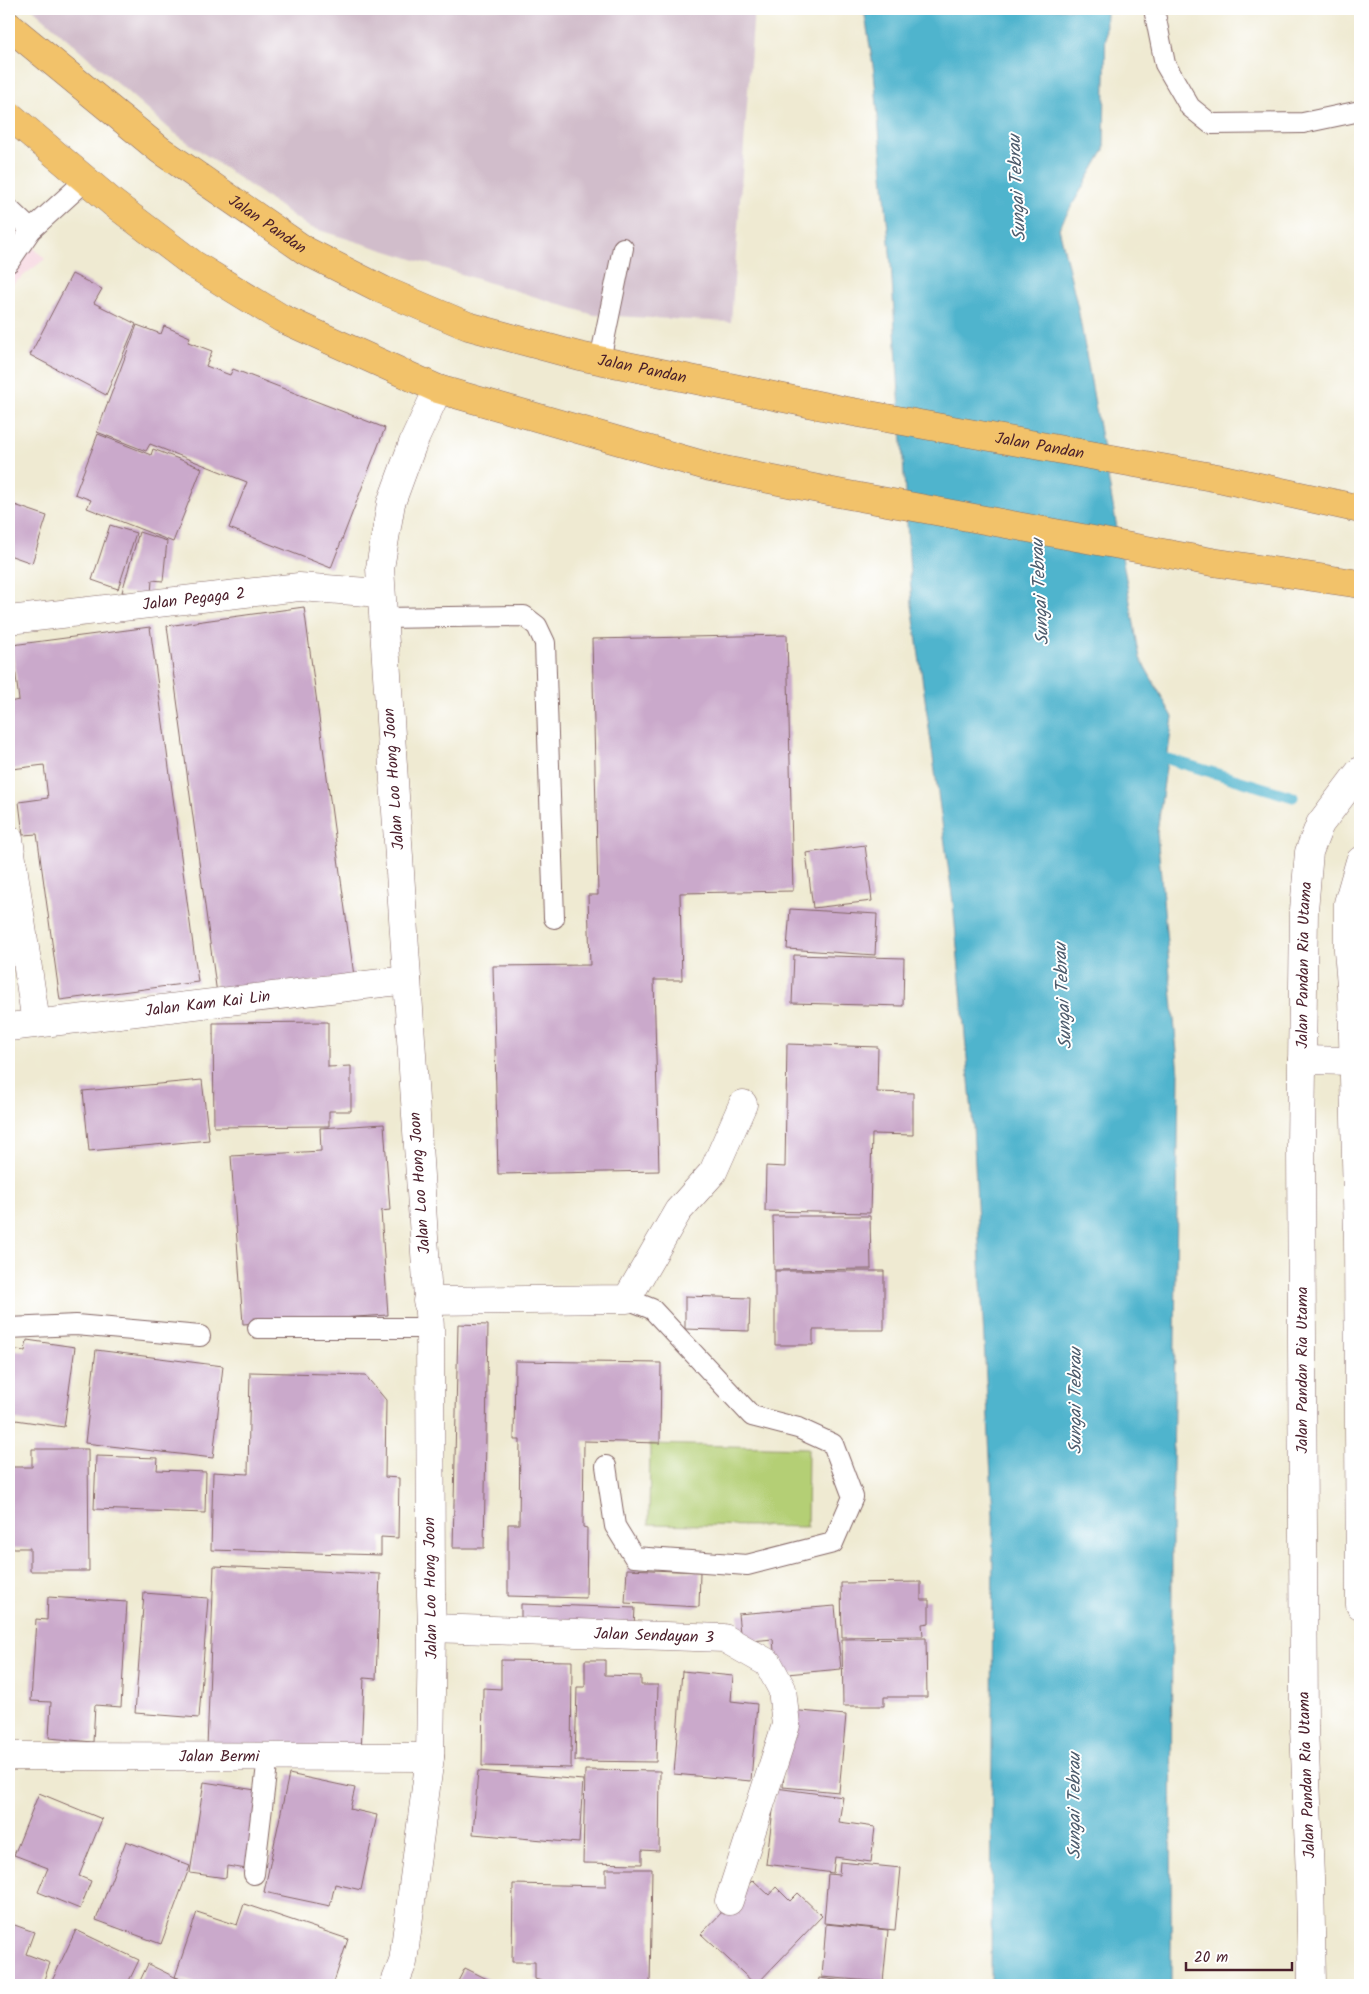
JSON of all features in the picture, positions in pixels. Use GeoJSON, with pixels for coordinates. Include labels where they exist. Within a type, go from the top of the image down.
{"type":"FeatureCollection","features":[{"type":"Feature","properties":{"kind":"highway","name":"Jalan Pandan"},"geometry":{"type":"LineString","coordinates":[[9,26],[160,150],[306,251],[383,290],[468,326],[600,360],[842,410],[1223,479],[1360,509]]}},
{"type":"Feature","properties":{"kind":"highway"},"geometry":{"type":"LineString","coordinates":[[9,115],[86,180],[193,264],[281,318],[438,389],[672,458],[838,493],[1212,562],[1350,582]]}},
{"type":"Feature","properties":{"kind":"street","name":"Jalan Loo Hong Joon"},"geometry":{"type":"LineString","coordinates":[[394,1985],[403,1962],[430,1757],[432,1628],[430,1596],[430,1328],[380,568],[391,502],[413,443],[438,389]]}},
{"type":"Feature","properties":{"kind":"street"},"geometry":{"type":"LineString","coordinates":[[1350,582],[1360,601]]}},
{"type":"Feature","properties":{"kind":"street","name":"Jalan Pegaga 2"},"geometry":{"type":"LineString","coordinates":[[9,620],[299,588],[382,605]]}},
{"type":"Feature","properties":{"kind":"street","name":"Jalan Pandan Ria Utama"},"geometry":{"type":"LineString","coordinates":[[1312,1985],[1304,1727],[1301,1145],[1304,910],[1309,852],[1320,824],[1360,771]]}},
{"type":"Feature","properties":{"kind":"street"},"geometry":{"type":"LineString","coordinates":[[9,840],[36,1023]]}},
{"type":"Feature","properties":{"kind":"street"},"geometry":{"type":"LineString","coordinates":[[1360,861],[1348,903],[1358,1248],[1360,1605]]}},
{"type":"Feature","properties":{"kind":"street","name":"Jalan Kam Kai Lin"},"geometry":{"type":"LineString","coordinates":[[9,1027],[407,980]]}},
{"type":"Feature","properties":{"kind":"street"},"geometry":{"type":"LineString","coordinates":[[1302,1060],[1353,1061]]}},
{"type":"Feature","properties":{"kind":"street"},"geometry":{"type":"LineString","coordinates":[[427,1301],[627,1299],[678,1211],[713,1172],[743,1104]]}},
{"type":"Feature","properties":{"kind":"street","name":"Jalan Sendayan 3"},"geometry":{"type":"LineString","coordinates":[[432,1628],[724,1638],[768,1663],[782,1689],[786,1725],[729,1900]]}},
{"type":"Feature","properties":{"kind":"street","name":"Jalan Bermi"},"geometry":{"type":"LineString","coordinates":[[9,1756],[430,1757]]}},
{"type":"Feature","properties":{"kind":"lane"},"geometry":{"type":"LineString","coordinates":[[1154,9],[1165,64],[1190,107],[1211,124],[1303,122],[1360,111]]}},
{"type":"Feature","properties":{"kind":"lane"},"geometry":{"type":"LineString","coordinates":[[9,262],[31,230],[86,180]]}},
{"type":"Feature","properties":{"kind":"lane"},"geometry":{"type":"LineString","coordinates":[[9,208],[31,230]]}},
{"type":"Feature","properties":{"kind":"lane"},"geometry":{"type":"LineString","coordinates":[[600,360],[623,248]]}},
{"type":"Feature","properties":{"kind":"lane"},"geometry":{"type":"LineString","coordinates":[[382,605],[524,616],[537,626],[546,643],[554,918]]}},
{"type":"Feature","properties":{"kind":"lane"},"geometry":{"type":"LineString","coordinates":[[606,1466],[615,1526],[634,1557],[747,1566],[833,1542],[853,1497],[833,1444],[798,1428],[752,1416],[652,1308],[627,1299]]}},
{"type":"Feature","properties":{"kind":"lane"},"geometry":{"type":"LineString","coordinates":[[9,1328],[76,1326],[200,1336]]}},
{"type":"Feature","properties":{"kind":"lane"},"geometry":{"type":"LineString","coordinates":[[258,1328],[430,1328]]}},
{"type":"Feature","properties":{"kind":"lane"},"geometry":{"type":"LineString","coordinates":[[254,1874],[268,1757]]}},
{"type":"Feature","properties":{"kind":"shaded area"},"geometry":{"type":"Polygon","coordinates":[[[33,9],[754,9],[731,322],[594,315],[309,227],[173,132],[33,9]]]}},
{"type":"Feature","properties":{"kind":"shaded area"},"geometry":{"type":"Polygon","coordinates":[[[9,223],[45,259],[9,287],[9,223]]]}},
{"type":"Feature","properties":{"kind":"green space"},"geometry":{"type":"Polygon","coordinates":[[[650,1444],[808,1448],[807,1527],[649,1524],[650,1444]]]}},
{"type":"Feature","properties":{"kind":"water","name":"Sungai Tebrau"},"geometry":{"type":"Polygon","coordinates":[[[864,9],[1106,9],[1104,150],[1059,228],[1078,308],[1140,658],[1173,717],[1157,833],[1179,1074],[1172,1535],[1171,1985],[991,1985],[993,1516],[973,1125],[953,902],[912,605],[891,264],[874,72],[864,9]]]}},
{"type":"Feature","properties":{"kind":"building"},"geometry":{"type":"Polygon","coordinates":[[[72,274],[102,289],[94,303],[136,324],[106,395],[30,355],[72,274]]]}},
{"type":"Feature","properties":{"kind":"building"},"geometry":{"type":"Polygon","coordinates":[[[137,325],[161,334],[164,326],[190,337],[188,342],[212,351],[206,366],[230,375],[233,369],[385,428],[331,568],[229,528],[247,482],[150,444],[146,451],[97,432],[137,325]]]}},
{"type":"Feature","properties":{"kind":"building"},"geometry":{"type":"Polygon","coordinates":[[[98,434],[151,455],[153,449],[202,468],[173,542],[87,508],[91,500],[75,494],[98,434]]]}},
{"type":"Feature","properties":{"kind":"building"},"geometry":{"type":"Polygon","coordinates":[[[9,503],[47,516],[32,563],[9,555],[9,503]]]}},
{"type":"Feature","properties":{"kind":"building"},"geometry":{"type":"Polygon","coordinates":[[[110,525],[136,533],[118,589],[92,580],[110,525]]]}},
{"type":"Feature","properties":{"kind":"building"},"geometry":{"type":"Polygon","coordinates":[[[139,532],[167,541],[163,581],[152,580],[151,595],[122,592],[139,532]]]}},
{"type":"Feature","properties":{"kind":"building"},"geometry":{"type":"Polygon","coordinates":[[[304,607],[354,976],[217,994],[167,626],[304,607]]]}},
{"type":"Feature","properties":{"kind":"building"},"geometry":{"type":"Polygon","coordinates":[[[150,627],[198,982],[60,1000],[37,834],[23,835],[19,802],[48,798],[44,765],[12,769],[9,746],[9,702],[19,700],[12,645],[150,627]]]}},
{"type":"Feature","properties":{"kind":"building"},"geometry":{"type":"Polygon","coordinates":[[[787,635],[793,891],[680,893],[682,980],[654,980],[659,1171],[498,1174],[493,966],[590,965],[588,895],[598,895],[592,639],[787,635]]]}},
{"type":"Feature","properties":{"kind":"building"},"geometry":{"type":"Polygon","coordinates":[[[865,845],[872,901],[813,908],[806,853],[865,845]]]}},
{"type":"Feature","properties":{"kind":"building"},"geometry":{"type":"Polygon","coordinates":[[[790,909],[877,914],[875,955],[787,949],[790,909]]]}},
{"type":"Feature","properties":{"kind":"building"},"geometry":{"type":"Polygon","coordinates":[[[794,955],[904,958],[903,1006],[792,1003],[794,955]]]}},
{"type":"Feature","properties":{"kind":"building"},"geometry":{"type":"Polygon","coordinates":[[[328,1022],[328,1067],[351,1066],[351,1111],[329,1111],[329,1126],[214,1127],[213,1023],[328,1022]]]}},
{"type":"Feature","properties":{"kind":"building"},"geometry":{"type":"Polygon","coordinates":[[[787,1044],[878,1047],[877,1092],[913,1093],[913,1135],[872,1134],[870,1213],[765,1211],[766,1166],[785,1167],[787,1044]]]}},
{"type":"Feature","properties":{"kind":"building"},"geometry":{"type":"Polygon","coordinates":[[[202,1080],[209,1140],[89,1151],[83,1091],[202,1080]]]}},
{"type":"Feature","properties":{"kind":"building"},"geometry":{"type":"Polygon","coordinates":[[[384,1124],[390,1210],[381,1211],[388,1315],[243,1324],[231,1156],[321,1151],[320,1128],[384,1124]]]}},
{"type":"Feature","properties":{"kind":"building"},"geometry":{"type":"Polygon","coordinates":[[[773,1216],[870,1216],[871,1269],[774,1270],[773,1216]]]}},
{"type":"Feature","properties":{"kind":"building"},"geometry":{"type":"Polygon","coordinates":[[[775,1271],[884,1271],[884,1330],[813,1330],[813,1345],[775,1345],[775,1271]]]}},
{"type":"Feature","properties":{"kind":"building"},"geometry":{"type":"Polygon","coordinates":[[[685,1296],[750,1298],[749,1331],[685,1329],[685,1296]]]}},
{"type":"Feature","properties":{"kind":"building"},"geometry":{"type":"Polygon","coordinates":[[[458,1324],[488,1325],[484,1548],[453,1548],[458,1324]]]}},
{"type":"Feature","properties":{"kind":"building"},"geometry":{"type":"Polygon","coordinates":[[[27,1340],[75,1347],[64,1427],[9,1419],[9,1349],[25,1351],[27,1340]]]}},
{"type":"Feature","properties":{"kind":"building"},"geometry":{"type":"Polygon","coordinates":[[[96,1350],[223,1366],[213,1458],[85,1443],[96,1350]]]}},
{"type":"Feature","properties":{"kind":"building"},"geometry":{"type":"Polygon","coordinates":[[[515,1361],[661,1363],[660,1443],[584,1441],[583,1527],[587,1528],[586,1598],[508,1596],[508,1524],[519,1524],[520,1440],[514,1440],[515,1361]]]}},
{"type":"Feature","properties":{"kind":"building"},"geometry":{"type":"Polygon","coordinates":[[[250,1372],[365,1375],[386,1400],[385,1477],[399,1478],[398,1538],[381,1537],[381,1555],[211,1550],[213,1472],[248,1474],[250,1372]]]}},
{"type":"Feature","properties":{"kind":"building"},"geometry":{"type":"Polygon","coordinates":[[[32,1449],[88,1449],[89,1571],[30,1571],[30,1548],[9,1548],[9,1467],[32,1467],[32,1449]]]}},
{"type":"Feature","properties":{"kind":"building"},"geometry":{"type":"Polygon","coordinates":[[[96,1456],[158,1458],[157,1470],[206,1472],[205,1513],[94,1509],[96,1456]]]}},
{"type":"Feature","properties":{"kind":"building"},"geometry":{"type":"Polygon","coordinates":[[[214,1566],[380,1574],[376,1679],[364,1678],[361,1754],[207,1747],[214,1566]]]}},
{"type":"Feature","properties":{"kind":"building"},"geometry":{"type":"Polygon","coordinates":[[[627,1569],[700,1572],[699,1607],[625,1603],[627,1569]]]}},
{"type":"Feature","properties":{"kind":"building"},"geometry":{"type":"Polygon","coordinates":[[[921,1582],[921,1600],[929,1600],[929,1623],[922,1624],[923,1636],[842,1637],[841,1583],[921,1582]]]}},
{"type":"Feature","properties":{"kind":"building"},"geometry":{"type":"Polygon","coordinates":[[[144,1593],[208,1598],[199,1718],[135,1713],[144,1593]]]}},
{"type":"Feature","properties":{"kind":"building"},"geometry":{"type":"Polygon","coordinates":[[[48,1597],[127,1602],[121,1707],[95,1705],[93,1742],[49,1738],[51,1702],[31,1701],[36,1619],[47,1620],[48,1597]]]}},
{"type":"Feature","properties":{"kind":"building"},"geometry":{"type":"Polygon","coordinates":[[[521,1604],[635,1608],[634,1627],[521,1623],[521,1604]]]}},
{"type":"Feature","properties":{"kind":"building"},"geometry":{"type":"Polygon","coordinates":[[[835,1606],[841,1669],[776,1675],[773,1639],[741,1642],[738,1614],[835,1606]]]}},
{"type":"Feature","properties":{"kind":"building"},"geometry":{"type":"Polygon","coordinates":[[[926,1638],[927,1697],[884,1697],[884,1706],[843,1706],[842,1639],[926,1638]]]}},
{"type":"Feature","properties":{"kind":"building"},"geometry":{"type":"Polygon","coordinates":[[[501,1660],[572,1661],[571,1768],[482,1766],[483,1688],[501,1689],[501,1660]]]}},
{"type":"Feature","properties":{"kind":"building"},"geometry":{"type":"Polygon","coordinates":[[[585,1660],[605,1660],[605,1675],[641,1676],[641,1685],[658,1685],[656,1762],[575,1761],[577,1687],[585,1687],[585,1660]]]}},
{"type":"Feature","properties":{"kind":"building"},"geometry":{"type":"Polygon","coordinates":[[[682,1671],[733,1676],[731,1701],[757,1704],[751,1781],[674,1774],[682,1671]]]}},
{"type":"Feature","properties":{"kind":"building"},"geometry":{"type":"Polygon","coordinates":[[[789,1710],[846,1715],[839,1792],[783,1787],[789,1710]]]}},
{"type":"Feature","properties":{"kind":"building"},"geometry":{"type":"Polygon","coordinates":[[[585,1770],[660,1771],[659,1851],[642,1850],[642,1864],[583,1863],[585,1770]]]}},
{"type":"Feature","properties":{"kind":"building"},"geometry":{"type":"Polygon","coordinates":[[[478,1771],[583,1780],[579,1843],[473,1834],[478,1771]]]}},
{"type":"Feature","properties":{"kind":"building"},"geometry":{"type":"Polygon","coordinates":[[[289,1774],[355,1788],[350,1809],[377,1815],[361,1890],[335,1884],[330,1906],[264,1892],[289,1774]]]}},
{"type":"Feature","properties":{"kind":"building"},"geometry":{"type":"Polygon","coordinates":[[[204,1782],[262,1791],[247,1869],[227,1866],[226,1878],[190,1873],[204,1782]]]}},
{"type":"Feature","properties":{"kind":"building"},"geometry":{"type":"Polygon","coordinates":[[[776,1788],[843,1797],[839,1822],[875,1827],[871,1862],[835,1857],[833,1873],[766,1864],[776,1788]]]}},
{"type":"Feature","properties":{"kind":"building"},"geometry":{"type":"Polygon","coordinates":[[[39,1793],[102,1819],[79,1876],[91,1881],[80,1909],[38,1892],[48,1868],[14,1855],[39,1793]]]}},
{"type":"Feature","properties":{"kind":"building"},"geometry":{"type":"Polygon","coordinates":[[[126,1841],[190,1866],[161,1944],[96,1920],[126,1841]]]}},
{"type":"Feature","properties":{"kind":"building"},"geometry":{"type":"Polygon","coordinates":[[[840,1862],[901,1868],[895,1930],[824,1923],[828,1874],[839,1875],[840,1862]]]}},
{"type":"Feature","properties":{"kind":"building"},"geometry":{"type":"Polygon","coordinates":[[[606,1869],[652,1869],[650,1985],[554,1985],[535,1979],[535,1962],[512,1962],[513,1884],[606,1886],[606,1869]]]}},
{"type":"Feature","properties":{"kind":"building"},"geometry":{"type":"Polygon","coordinates":[[[753,1880],[769,1895],[776,1887],[790,1901],[798,1893],[822,1916],[756,1985],[701,1934],[753,1880]]]}},
{"type":"Feature","properties":{"kind":"building"},"geometry":{"type":"Polygon","coordinates":[[[244,1904],[348,1939],[333,1985],[201,1985],[175,1977],[197,1912],[237,1925],[244,1904]]]}},
{"type":"Feature","properties":{"kind":"building"},"geometry":{"type":"Polygon","coordinates":[[[9,1923],[34,1932],[26,1954],[50,1963],[42,1985],[9,1985],[9,1923]]]}},
{"type":"Feature","properties":{"kind":"building"},"geometry":{"type":"Polygon","coordinates":[[[826,1924],[888,1930],[883,1982],[822,1977],[826,1924]]]}},
{"type":"Feature","properties":{"kind":"building"},"geometry":{"type":"Polygon","coordinates":[[[76,1930],[139,1960],[127,1985],[50,1985],[76,1930]]]}},
{"type":"Feature","properties":{"kind":"building"},"geometry":{"type":"Polygon","coordinates":[[[148,1964],[191,1985],[138,1985],[148,1964]]]}},
{"type":"Feature","properties":{"kind":"building"},"geometry":{"type":"Polygon","coordinates":[[[465,1968],[499,1985],[456,1985],[465,1968]]]}},
{"type":"Feature","properties":{"kind":"building"},"geometry":{"type":"Polygon","coordinates":[[[819,1978],[869,1984],[869,1985],[818,1985],[819,1978]]]}},
{"type":"Feature","properties":{"kind":"waterway"},"geometry":{"type":"LineString","coordinates":[[1168,759],[1293,797]]}}]}
